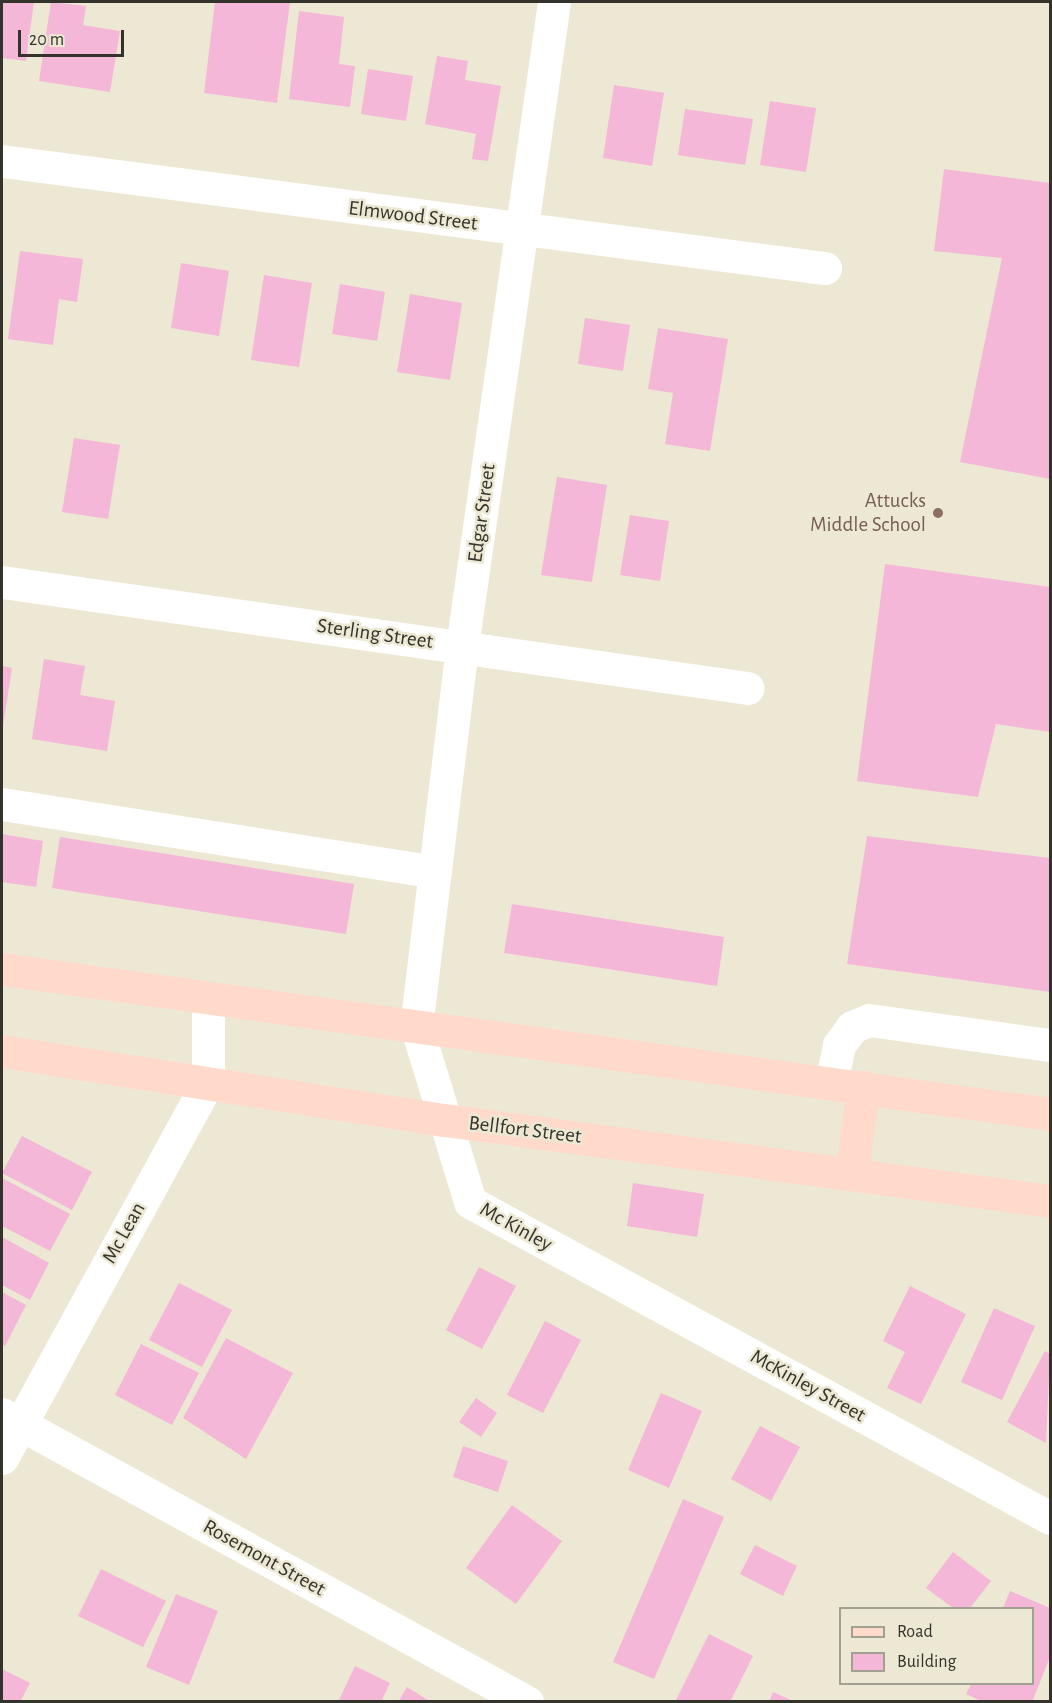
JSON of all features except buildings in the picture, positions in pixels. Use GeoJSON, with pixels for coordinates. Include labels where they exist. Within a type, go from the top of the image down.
{"type":"FeatureCollection","features":[{"type":"Feature","properties":{"kind":"main road"},"geometry":{"type":"LineString","coordinates":[[2,969],[1050,1114]]}},
{"type":"Feature","properties":{"kind":"main road","name":"Bellfort Street"},"geometry":{"type":"LineString","coordinates":[[2,1051],[208,1081],[445,1120],[852,1171],[1050,1201]]}},
{"type":"Feature","properties":{"kind":"main road"},"geometry":{"type":"LineString","coordinates":[[852,1171],[863,1087]]}},
{"type":"Feature","properties":{"kind":"street","name":"Edgar Street"},"geometry":{"type":"LineString","coordinates":[[416,1025],[462,646],[554,2]]}},
{"type":"Feature","properties":{"kind":"street","name":"Elmwood Street"},"geometry":{"type":"LineString","coordinates":[[2,161],[825,268]]}},
{"type":"Feature","properties":{"kind":"street","name":"Sterling Street"},"geometry":{"type":"LineString","coordinates":[[2,582],[748,688]]}},
{"type":"Feature","properties":{"kind":"street"},"geometry":{"type":"LineString","coordinates":[[2,804],[435,872]]}},
{"type":"Feature","properties":{"kind":"street","name":"Mc Lean"},"geometry":{"type":"LineString","coordinates":[[2,1458],[11,1419],[208,1081],[208,998]]}},
{"type":"Feature","properties":{"kind":"street"},"geometry":{"type":"LineString","coordinates":[[831,1083],[839,1045],[852,1026],[868,1020],[1050,1045]]}},
{"type":"Feature","properties":{"kind":"street","name":"Mc Kinley"},"geometry":{"type":"LineString","coordinates":[[416,1025],[470,1202],[566,1254]]}},
{"type":"Feature","properties":{"kind":"street","name":"McKinley Street"},"geometry":{"type":"LineString","coordinates":[[566,1254],[1050,1518]]}},
{"type":"Feature","properties":{"kind":"street","name":"Rosemont Street"},"geometry":{"type":"LineString","coordinates":[[11,1419],[527,1701]]}},
{"type":"Feature","properties":{"kind":"place","name":"Attucks Middle School"},"geometry":{"type":"Point","coordinates":[938,513]}}]}
